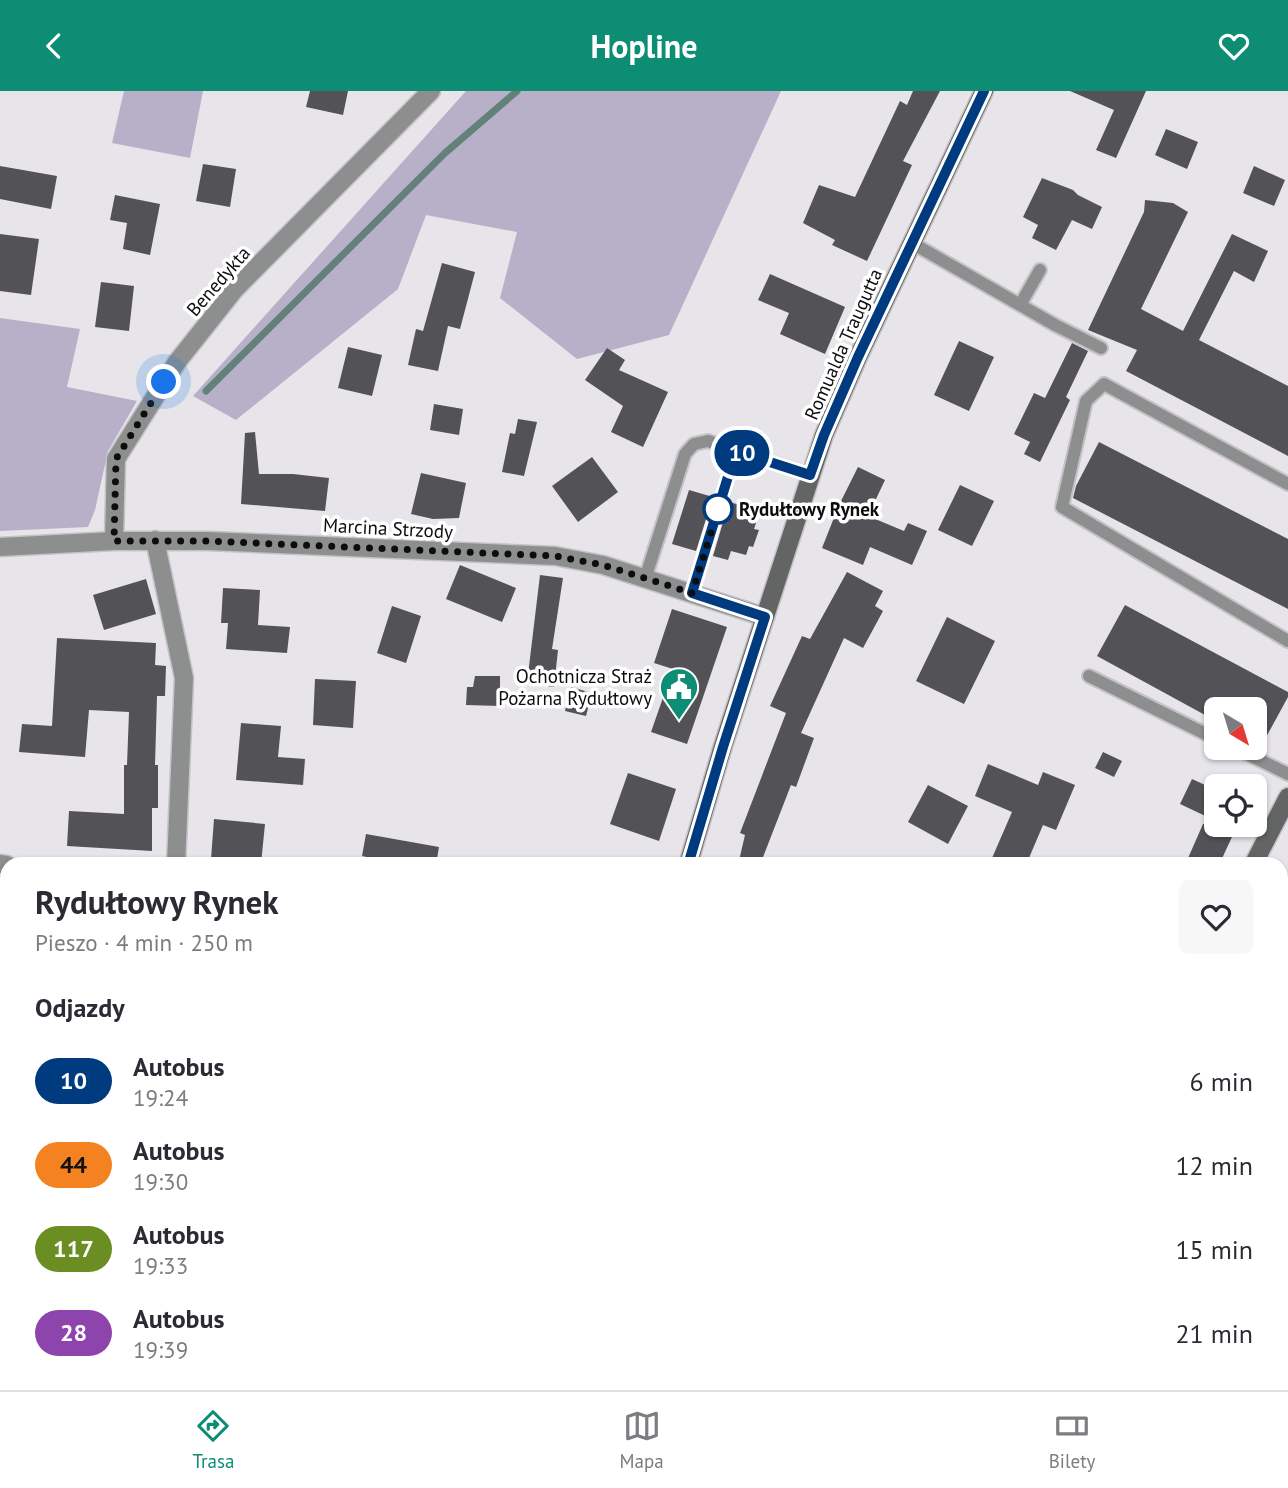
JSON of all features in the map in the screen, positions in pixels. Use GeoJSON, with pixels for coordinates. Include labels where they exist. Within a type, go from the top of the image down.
{"type":"FeatureCollection","features":[{"type":"Feature","properties":{"kind":"street","name":"Benedykta"},"geometry":{"type":"LineString","coordinates":[[114,541],[116,459],[177,362],[235,289],[431,91]]}},
{"type":"Feature","properties":{"kind":"street","name":"Romualda Traugutta"},"geometry":{"type":"LineString","coordinates":[[690,857],[810,475],[840,397],[984,91]]}},
{"type":"Feature","properties":{"kind":"street","name":"Marcina Strzody"},"geometry":{"type":"LineString","coordinates":[[0,547],[155,540],[555,556],[579,559],[765,617]]}},
{"type":"Feature","properties":{"kind":"street"},"geometry":{"type":"LineString","coordinates":[[155,540],[184,678],[176,857]]}},
{"type":"Feature","properties":{"kind":"street"},"geometry":{"type":"LineString","coordinates":[[1257,857],[1288,797]]}},
{"type":"Feature","properties":{"kind":"lane"},"geometry":{"type":"LineString","coordinates":[[912,243],[1101,348]]}},
{"type":"Feature","properties":{"kind":"lane"},"geometry":{"type":"LineString","coordinates":[[1020,305],[1040,270]]}},
{"type":"Feature","properties":{"kind":"lane"},"geometry":{"type":"LineString","coordinates":[[1288,484],[1104,384],[1086,401],[1062,507],[1288,641]]}},
{"type":"Feature","properties":{"kind":"lane"},"geometry":{"type":"LineString","coordinates":[[645,579],[685,454],[694,445],[708,442],[810,475]]}},
{"type":"Feature","properties":{"kind":"lane"},"geometry":{"type":"LineString","coordinates":[[692,593],[736,451]]}},
{"type":"Feature","properties":{"kind":"lane"},"geometry":{"type":"LineString","coordinates":[[1089,676],[1204,733]]}},
{"type":"Feature","properties":{"kind":"lane"},"geometry":{"type":"LineString","coordinates":[[1259,760],[1288,774]]}},
{"type":"Feature","properties":{"kind":"shaded area"},"geometry":{"type":"Polygon","coordinates":[[[124,91],[203,91],[190,158],[112,143],[124,91]]]}},
{"type":"Feature","properties":{"kind":"shaded area"},"geometry":{"type":"Polygon","coordinates":[[[466,91],[781,91],[669,335],[577,359],[500,298],[517,232],[426,215],[398,289],[236,420],[193,396],[466,91]]]}},
{"type":"Feature","properties":{"kind":"shaded area"},"geometry":{"type":"Polygon","coordinates":[[[0,318],[80,329],[67,387],[137,401],[108,451],[95,510],[88,527],[0,531],[0,318]]]}},
{"type":"Feature","properties":{"kind":"building"},"geometry":{"type":"Polygon","coordinates":[[[310,91],[348,91],[343,115],[306,107],[310,91]]]}},
{"type":"Feature","properties":{"kind":"building"},"geometry":{"type":"Polygon","coordinates":[[[913,91],[940,91],[903,161],[912,165],[867,261],[832,245],[835,240],[803,223],[819,185],[855,197],[900,101],[907,105],[913,91]]]}},
{"type":"Feature","properties":{"kind":"building"},"geometry":{"type":"Polygon","coordinates":[[[1070,91],[1146,91],[1116,158],[1096,150],[1114,110],[1070,91]]]}},
{"type":"Feature","properties":{"kind":"building"},"geometry":{"type":"Polygon","coordinates":[[[1166,129],[1198,142],[1187,169],[1155,155],[1166,129]]]}},
{"type":"Feature","properties":{"kind":"building"},"geometry":{"type":"Polygon","coordinates":[[[203,164],[236,169],[230,207],[196,201],[203,164]]]}},
{"type":"Feature","properties":{"kind":"building"},"geometry":{"type":"Polygon","coordinates":[[[0,166],[57,176],[51,209],[0,199],[0,166]]]}},
{"type":"Feature","properties":{"kind":"building"},"geometry":{"type":"Polygon","coordinates":[[[1254,166],[1285,180],[1274,206],[1243,193],[1254,166]]]}},
{"type":"Feature","properties":{"kind":"building"},"geometry":{"type":"Polygon","coordinates":[[[1042,178],[1073,190],[1102,207],[1092,229],[1072,220],[1056,250],[1032,238],[1038,225],[1023,217],[1042,178]]]}},
{"type":"Feature","properties":{"kind":"building"},"geometry":{"type":"Polygon","coordinates":[[[115,195],[160,204],[150,255],[123,249],[127,223],[110,220],[115,195]]]}},
{"type":"Feature","properties":{"kind":"building"},"geometry":{"type":"Polygon","coordinates":[[[1145,200],[1173,203],[1188,212],[1141,309],[1183,331],[1232,234],[1268,251],[1254,282],[1234,271],[1199,340],[1288,386],[1288,456],[1126,371],[1137,350],[1088,330],[1144,212],[1145,200]]]}},
{"type":"Feature","properties":{"kind":"building"},"geometry":{"type":"Polygon","coordinates":[[[0,234],[39,239],[31,295],[0,291],[0,234]]]}},
{"type":"Feature","properties":{"kind":"building"},"geometry":{"type":"Polygon","coordinates":[[[442,263],[475,272],[460,329],[448,326],[438,371],[408,365],[416,329],[423,331],[442,263]]]}},
{"type":"Feature","properties":{"kind":"building"},"geometry":{"type":"Polygon","coordinates":[[[770,274],[845,307],[825,354],[780,334],[789,313],[758,300],[770,274]]]}},
{"type":"Feature","properties":{"kind":"building"},"geometry":{"type":"Polygon","coordinates":[[[101,282],[134,286],[129,331],[95,327],[101,282]]]}},
{"type":"Feature","properties":{"kind":"building"},"geometry":{"type":"Polygon","coordinates":[[[959,341],[994,357],[969,411],[934,395],[959,341]]]}},
{"type":"Feature","properties":{"kind":"building"},"geometry":{"type":"Polygon","coordinates":[[[1072,343],[1088,351],[1066,397],[1070,400],[1040,462],[1024,454],[1030,442],[1014,434],[1034,393],[1045,398],[1072,343]]]}},
{"type":"Feature","properties":{"kind":"building"},"geometry":{"type":"Polygon","coordinates":[[[348,347],[382,355],[372,396],[338,388],[348,347]]]}},
{"type":"Feature","properties":{"kind":"building"},"geometry":{"type":"Polygon","coordinates":[[[607,348],[625,360],[619,370],[668,392],[643,447],[611,432],[623,406],[585,380],[607,348]]]}},
{"type":"Feature","properties":{"kind":"building"},"geometry":{"type":"Polygon","coordinates":[[[434,404],[463,409],[459,435],[430,430],[434,404]]]}},
{"type":"Feature","properties":{"kind":"building"},"geometry":{"type":"Polygon","coordinates":[[[518,419],[537,422],[524,476],[502,472],[510,433],[515,434],[518,419]]]}},
{"type":"Feature","properties":{"kind":"building"},"geometry":{"type":"Polygon","coordinates":[[[255,432],[259,474],[329,478],[325,511],[241,504],[245,433],[255,432]]]}},
{"type":"Feature","properties":{"kind":"building"},"geometry":{"type":"Polygon","coordinates":[[[1099,442],[1288,539],[1288,609],[1073,498],[1076,486],[1099,442]]]}},
{"type":"Feature","properties":{"kind":"building"},"geometry":{"type":"Polygon","coordinates":[[[592,457],[618,492],[578,522],[552,486],[592,457]]]}},
{"type":"Feature","properties":{"kind":"building"},"geometry":{"type":"Polygon","coordinates":[[[858,467],[885,480],[868,516],[904,531],[908,523],[927,531],[912,565],[870,547],[863,565],[822,548],[858,467]]]}},
{"type":"Feature","properties":{"kind":"building"},"geometry":{"type":"Polygon","coordinates":[[[421,473],[466,483],[459,518],[433,519],[411,514],[421,473]]]}},
{"type":"Feature","properties":{"kind":"building"},"geometry":{"type":"Polygon","coordinates":[[[960,485],[994,501],[972,546],[938,530],[960,485]]]}},
{"type":"Feature","properties":{"kind":"building"},"geometry":{"type":"Polygon","coordinates":[[[689,490],[713,497],[696,551],[672,544],[689,490]]]}},
{"type":"Feature","properties":{"kind":"building"},"geometry":{"type":"Polygon","coordinates":[[[729,502],[744,506],[742,516],[757,520],[754,529],[759,530],[753,547],[749,546],[746,555],[731,551],[728,560],[713,556],[729,502]]]}},
{"type":"Feature","properties":{"kind":"building"},"geometry":{"type":"Polygon","coordinates":[[[460,565],[516,588],[502,622],[446,599],[460,565]]]}},
{"type":"Feature","properties":{"kind":"building"},"geometry":{"type":"Polygon","coordinates":[[[847,572],[883,591],[875,606],[883,611],[863,648],[844,638],[801,733],[814,738],[796,787],[791,785],[763,857],[740,857],[745,835],[740,833],[786,713],[770,706],[802,636],[810,639],[847,572]]]}},
{"type":"Feature","properties":{"kind":"building"},"geometry":{"type":"Polygon","coordinates":[[[540,575],[563,578],[552,649],[558,650],[554,687],[527,683],[540,575]]]}},
{"type":"Feature","properties":{"kind":"building"},"geometry":{"type":"Polygon","coordinates":[[[146,579],[156,614],[104,630],[93,595],[146,579]]]}},
{"type":"Feature","properties":{"kind":"building"},"geometry":{"type":"Polygon","coordinates":[[[223,588],[260,590],[258,625],[290,627],[287,653],[226,649],[228,623],[221,623],[223,588]]]}},
{"type":"Feature","properties":{"kind":"building"},"geometry":{"type":"Polygon","coordinates":[[[1125,605],[1288,692],[1288,697],[1267,735],[1267,697],[1204,697],[1204,714],[1097,656],[1125,605]]]}},
{"type":"Feature","properties":{"kind":"building"},"geometry":{"type":"Polygon","coordinates":[[[392,606],[421,616],[406,663],[377,653],[392,606]]]}},
{"type":"Feature","properties":{"kind":"building"},"geometry":{"type":"Polygon","coordinates":[[[672,609],[727,627],[687,744],[651,732],[673,669],[654,663],[672,609]]]}},
{"type":"Feature","properties":{"kind":"building"},"geometry":{"type":"Polygon","coordinates":[[[947,617],[995,641],[964,704],[916,681],[947,617]]]}},
{"type":"Feature","properties":{"kind":"building"},"geometry":{"type":"Polygon","coordinates":[[[57,638],[156,643],[155,665],[166,666],[165,696],[157,696],[155,765],[158,765],[158,808],[152,808],[152,851],[67,846],[69,811],[124,814],[124,765],[127,765],[129,712],[89,710],[85,757],[19,752],[22,724],[52,726],[57,638]]]}},
{"type":"Feature","properties":{"kind":"building"},"geometry":{"type":"Polygon","coordinates":[[[475,676],[500,676],[500,706],[466,705],[467,687],[473,687],[475,676]]]}},
{"type":"Feature","properties":{"kind":"building"},"geometry":{"type":"Polygon","coordinates":[[[315,679],[356,681],[353,728],[313,725],[315,679]]]}},
{"type":"Feature","properties":{"kind":"building"},"geometry":{"type":"Polygon","coordinates":[[[571,687],[592,693],[586,716],[565,711],[571,687]]]}},
{"type":"Feature","properties":{"kind":"building"},"geometry":{"type":"Polygon","coordinates":[[[241,723],[281,726],[278,757],[305,759],[303,785],[236,780],[241,723]]]}},
{"type":"Feature","properties":{"kind":"building"},"geometry":{"type":"Polygon","coordinates":[[[1103,752],[1122,761],[1114,777],[1095,768],[1103,752]]]}},
{"type":"Feature","properties":{"kind":"building"},"geometry":{"type":"Polygon","coordinates":[[[988,764],[1038,785],[1043,772],[1075,785],[1056,830],[1043,825],[1029,857],[992,857],[1012,812],[975,796],[988,764]]]}},
{"type":"Feature","properties":{"kind":"building"},"geometry":{"type":"Polygon","coordinates":[[[628,773],[676,789],[659,841],[610,824],[628,773]]]}},
{"type":"Feature","properties":{"kind":"building"},"geometry":{"type":"Polygon","coordinates":[[[1192,779],[1204,784],[1204,815],[1180,804],[1192,779]]]}},
{"type":"Feature","properties":{"kind":"building"},"geometry":{"type":"Polygon","coordinates":[[[928,785],[968,806],[948,844],[908,822],[928,785]]]}},
{"type":"Feature","properties":{"kind":"building"},"geometry":{"type":"Polygon","coordinates":[[[214,819],[265,824],[262,857],[211,857],[214,819]]]}},
{"type":"Feature","properties":{"kind":"building"},"geometry":{"type":"Polygon","coordinates":[[[1203,824],[1204,837],[1232,837],[1223,857],[1189,857],[1203,824]]]}},
{"type":"Feature","properties":{"kind":"building"},"geometry":{"type":"Polygon","coordinates":[[[366,834],[439,847],[437,857],[362,856],[366,834]]]}},
{"type":"Feature","properties":{"kind":"waterway"},"geometry":{"type":"LineString","coordinates":[[206,391],[445,153],[517,91]]}},
{"type":"Feature","properties":{"kind":"bus line","name":"10"},"geometry":{"type":"LineString","coordinates":[[690,857],[765,617],[692,593],[736,451],[810,475],[824,435],[858,357],[984,91]]}},
{"type":"Feature","properties":{"kind":"place","name":"Rydułtowy Rynek"},"geometry":{"type":"Point","coordinates":[718,509]}},
{"type":"Feature","properties":{"kind":"place","name":"Ochotnicza Straż Pożarna Rydułtowy"},"geometry":{"type":"Point","coordinates":[679,721]}},
{"type":"Feature","properties":{"kind":"route"},"geometry":{"type":"LineString","coordinates":[[164,382],[116,459],[114,541],[208,541],[555,556],[603,565],[692,593],[720,504],[718,509]]}}]}
